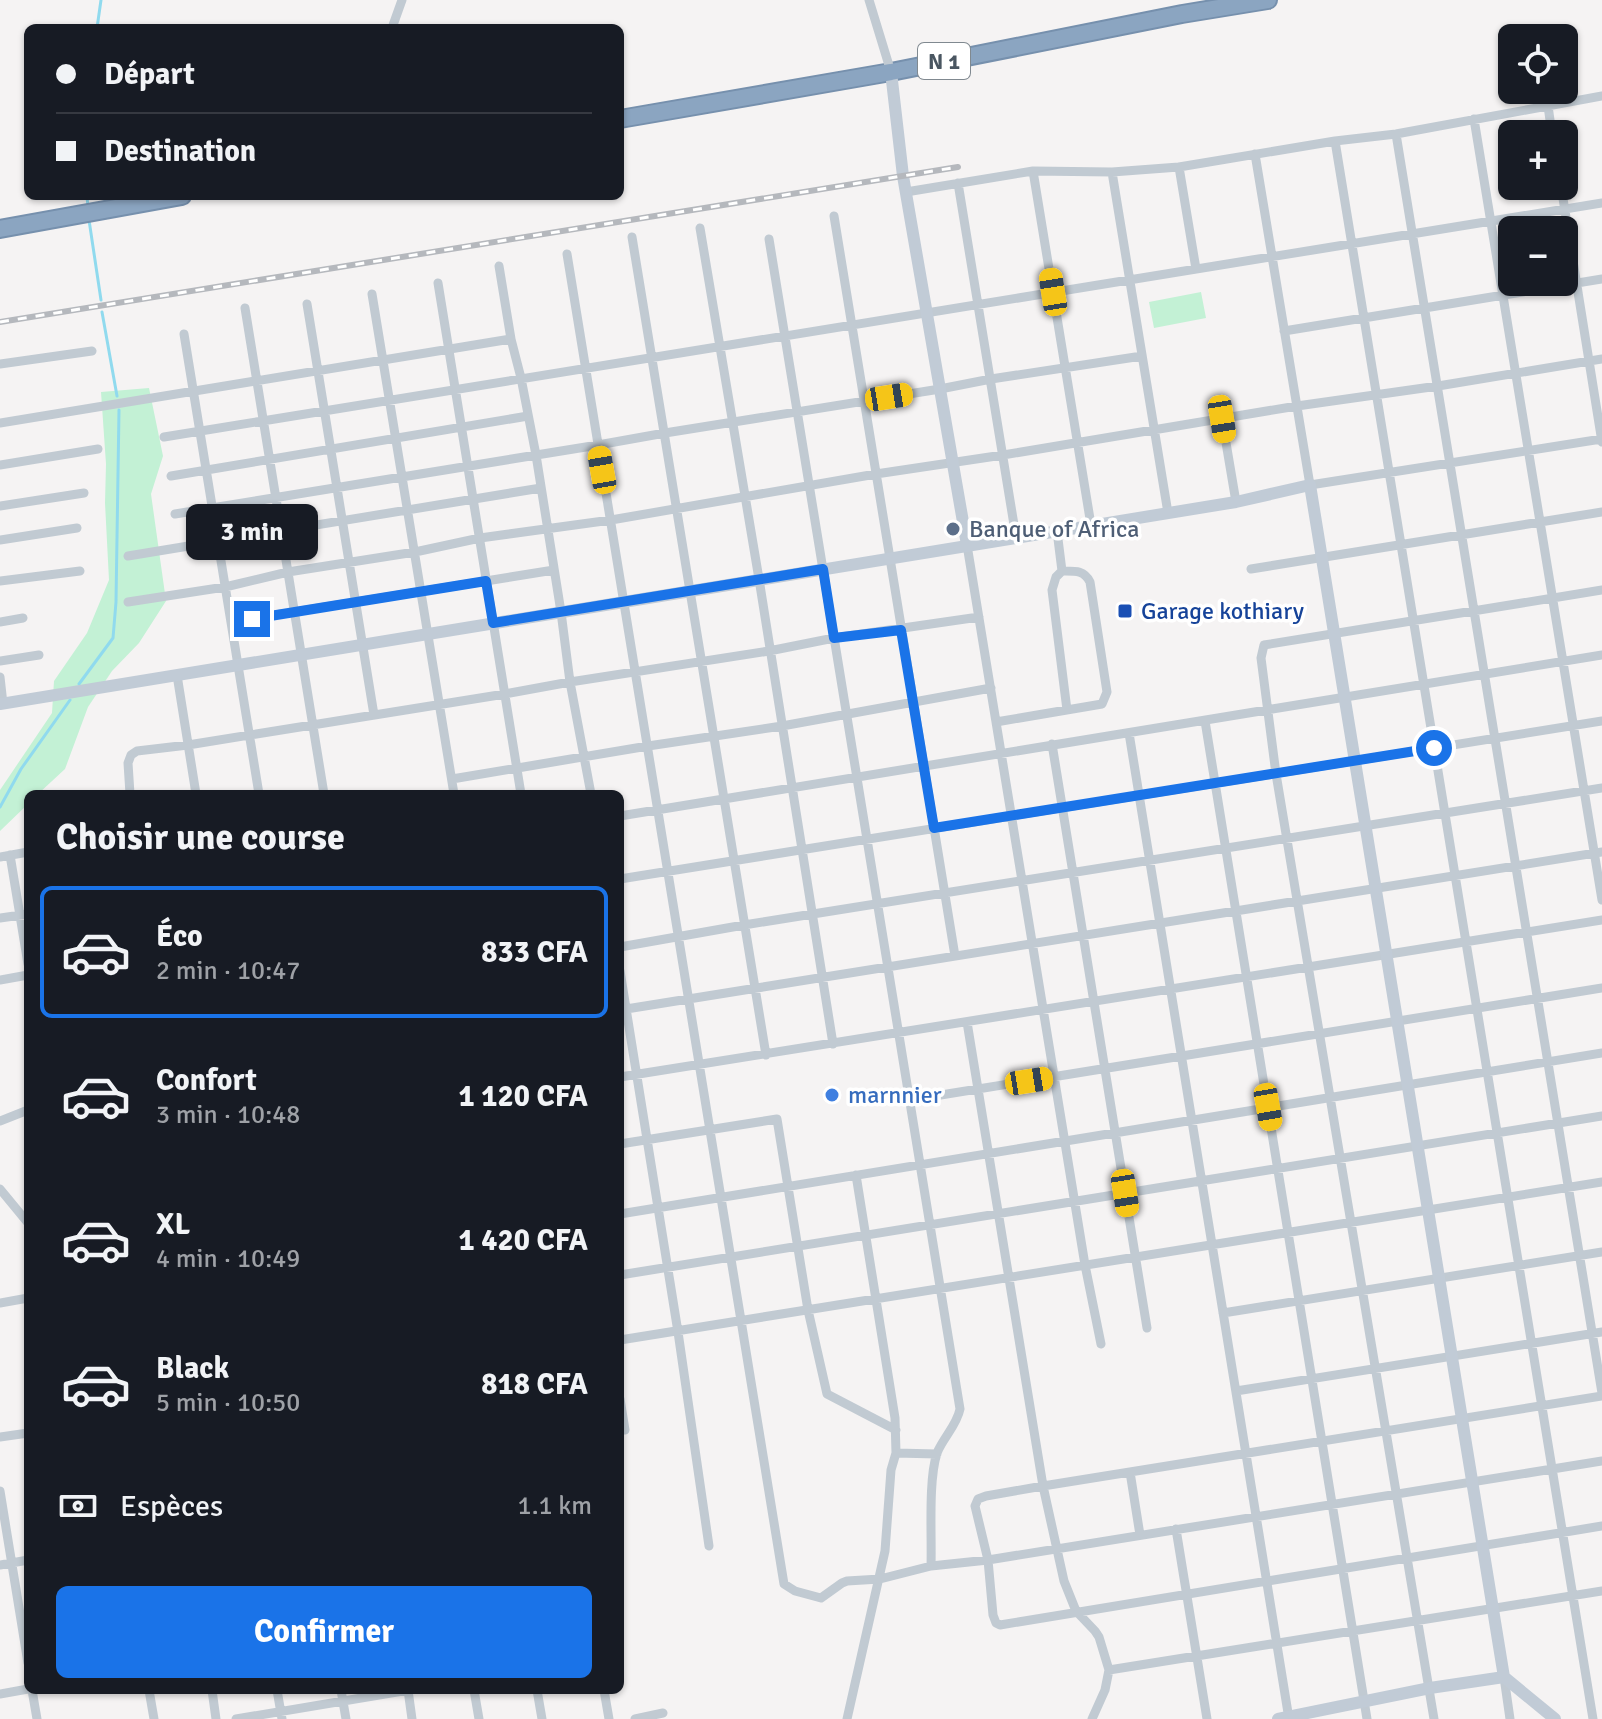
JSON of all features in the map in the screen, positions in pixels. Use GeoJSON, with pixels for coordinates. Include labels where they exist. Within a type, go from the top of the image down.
{"type":"FeatureCollection","features":[{"type":"Feature","properties":{"kind":"highway","name":"N 1"},"geometry":{"type":"LineString","coordinates":[[624,118],[891,72],[1268,0]]}},
{"type":"Feature","properties":{"kind":"highway"},"geometry":{"type":"LineString","coordinates":[[0,229],[158,200]]}},
{"type":"Feature","properties":{"kind":"main road"},"geometry":{"type":"LineString","coordinates":[[891,72],[906,192],[967,545]]}},
{"type":"Feature","properties":{"kind":"main road"},"geometry":{"type":"LineString","coordinates":[[1,704],[1236,502],[1310,485],[1504,1677],[1555,1719]]}},
{"type":"Feature","properties":{"kind":"main road"},"geometry":{"type":"LineString","coordinates":[[1285,1718],[1365,1700],[1504,1677]]}},
{"type":"Feature","properties":{"kind":"street"},"geometry":{"type":"LineString","coordinates":[[393,24],[402,0]]}},
{"type":"Feature","properties":{"kind":"street"},"geometry":{"type":"LineString","coordinates":[[869,0],[891,72]]}},
{"type":"Feature","properties":{"kind":"street"},"geometry":{"type":"LineString","coordinates":[[906,192],[1033,171],[1112,172],[1179,167],[1396,134],[1602,96]]}},
{"type":"Feature","properties":{"kind":"street"},"geometry":{"type":"LineString","coordinates":[[1548,106],[1550,120]]}},
{"type":"Feature","properties":{"kind":"street"},"geometry":{"type":"LineString","coordinates":[[1474,119],[1498,264]]}},
{"type":"Feature","properties":{"kind":"street"},"geometry":{"type":"LineString","coordinates":[[1396,134],[1568,1187],[1597,1332],[1602,1394],[1043,1486],[978,1499],[975,1506],[988,1560],[993,1615],[996,1623],[1006,1625],[1602,1526]]}},
{"type":"Feature","properties":{"kind":"street"},"geometry":{"type":"LineString","coordinates":[[1335,141],[1593,1719]]}},
{"type":"Feature","properties":{"kind":"street"},"geometry":{"type":"LineString","coordinates":[[1255,154],[1310,485],[1602,440],[1578,290]]}},
{"type":"Feature","properties":{"kind":"street"},"geometry":{"type":"LineString","coordinates":[[1179,167],[1196,269]]}},
{"type":"Feature","properties":{"kind":"street"},"geometry":{"type":"LineString","coordinates":[[1033,171],[1091,525]]}},
{"type":"Feature","properties":{"kind":"street"},"geometry":{"type":"LineString","coordinates":[[1112,172],[1168,513]]}},
{"type":"Feature","properties":{"kind":"street"},"geometry":{"type":"LineString","coordinates":[[958,183],[1016,537]]}},
{"type":"Feature","properties":{"kind":"street"},"geometry":{"type":"LineString","coordinates":[[1563,200],[1565,216]]}},
{"type":"Feature","properties":{"kind":"street"},"geometry":{"type":"LineString","coordinates":[[164,437],[1602,203]]}},
{"type":"Feature","properties":{"kind":"street"},"geometry":{"type":"LineString","coordinates":[[834,216],[955,956]]}},
{"type":"Feature","properties":{"kind":"street"},"geometry":{"type":"LineString","coordinates":[[700,228],[833,1044]]}},
{"type":"Feature","properties":{"kind":"street"},"geometry":{"type":"LineString","coordinates":[[632,237],[766,1055]]}},
{"type":"Feature","properties":{"kind":"street"},"geometry":{"type":"LineString","coordinates":[[769,239],[960,1409],[937,1454],[933,1477],[931,1566]]}},
{"type":"Feature","properties":{"kind":"street"},"geometry":{"type":"LineString","coordinates":[[567,254],[784,1584],[795,1591],[821,1598],[842,1583],[880,1579],[931,1566],[988,1560],[1602,1461]]}},
{"type":"Feature","properties":{"kind":"street"},"geometry":{"type":"LineString","coordinates":[[499,266],[536,455],[570,682],[590,790]]}},
{"type":"Feature","properties":{"kind":"street"},"geometry":{"type":"LineString","coordinates":[[1578,283],[1602,279]]}},
{"type":"Feature","properties":{"kind":"street"},"geometry":{"type":"LineString","coordinates":[[438,283],[520,790]]}},
{"type":"Feature","properties":{"kind":"street"},"geometry":{"type":"LineString","coordinates":[[372,294],[453,790]]}},
{"type":"Feature","properties":{"kind":"street"},"geometry":{"type":"LineString","coordinates":[[1284,331],[1498,296]]}},
{"type":"Feature","properties":{"kind":"street"},"geometry":{"type":"LineString","coordinates":[[1503,296],[1573,726],[1598,852],[1602,900]]}},
{"type":"Feature","properties":{"kind":"street"},"geometry":{"type":"LineString","coordinates":[[307,304],[374,715]]}},
{"type":"Feature","properties":{"kind":"street"},"geometry":{"type":"LineString","coordinates":[[245,308],[323,790]]}},
{"type":"Feature","properties":{"kind":"street"},"geometry":{"type":"LineString","coordinates":[[184,334],[258,790]]}},
{"type":"Feature","properties":{"kind":"street"},"geometry":{"type":"LineString","coordinates":[[0,423],[511,339]]}},
{"type":"Feature","properties":{"kind":"street"},"geometry":{"type":"LineString","coordinates":[[0,364],[92,351]]}},
{"type":"Feature","properties":{"kind":"street"},"geometry":{"type":"LineString","coordinates":[[175,514],[1142,356]]}},
{"type":"Feature","properties":{"kind":"street"},"geometry":{"type":"LineString","coordinates":[[128,602],[225,587],[288,572],[415,552],[480,538],[611,520],[953,461],[1602,359]]}},
{"type":"Feature","properties":{"kind":"street"},"geometry":{"type":"LineString","coordinates":[[171,476],[528,416]]}},
{"type":"Feature","properties":{"kind":"street"},"geometry":{"type":"LineString","coordinates":[[1222,419],[1236,502]]}},
{"type":"Feature","properties":{"kind":"street"},"geometry":{"type":"LineString","coordinates":[[0,465],[98,449]]}},
{"type":"Feature","properties":{"kind":"street"},"geometry":{"type":"LineString","coordinates":[[128,556],[541,488]]}},
{"type":"Feature","properties":{"kind":"street"},"geometry":{"type":"LineString","coordinates":[[0,506],[84,493]]}},
{"type":"Feature","properties":{"kind":"street"},"geometry":{"type":"LineString","coordinates":[[1251,569],[1602,512]]}},
{"type":"Feature","properties":{"kind":"street"},"geometry":{"type":"LineString","coordinates":[[0,540],[77,528]]}},
{"type":"Feature","properties":{"kind":"street"},"geometry":{"type":"LineString","coordinates":[[1057,531],[1062,571]]}},
{"type":"Feature","properties":{"kind":"street"},"geometry":{"type":"LineString","coordinates":[[967,545],[1074,1202],[1101,1344]]}},
{"type":"Feature","properties":{"kind":"street"},"geometry":{"type":"LineString","coordinates":[[231,622],[554,570]]}},
{"type":"Feature","properties":{"kind":"street"},"geometry":{"type":"LineString","coordinates":[[0,581],[80,571]]}},
{"type":"Feature","properties":{"kind":"street"},"geometry":{"type":"LineString","coordinates":[[996,722],[1067,710],[1102,704],[1107,692],[1090,582],[1081,571],[1062,571],[1056,577],[1052,590],[1067,710]]}},
{"type":"Feature","properties":{"kind":"street"},"geometry":{"type":"LineString","coordinates":[[1434,1719],[1276,774],[1261,658],[1264,645],[1602,590]]}},
{"type":"Feature","properties":{"kind":"street"},"geometry":{"type":"LineString","coordinates":[[130,790],[128,763],[137,751],[979,617]]}},
{"type":"Feature","properties":{"kind":"street"},"geometry":{"type":"LineString","coordinates":[[0,622],[23,618]]}},
{"type":"Feature","properties":{"kind":"street"},"geometry":{"type":"LineString","coordinates":[[0,661],[39,655]]}},
{"type":"Feature","properties":{"kind":"street"},"geometry":{"type":"LineString","coordinates":[[624,815],[1602,655]]}},
{"type":"Feature","properties":{"kind":"street"},"geometry":{"type":"LineString","coordinates":[[177,675],[195,790]]}},
{"type":"Feature","properties":{"kind":"street"},"geometry":{"type":"LineString","coordinates":[[0,677],[1,704]]}},
{"type":"Feature","properties":{"kind":"street"},"geometry":{"type":"LineString","coordinates":[[452,779],[782,726],[991,688]]}},
{"type":"Feature","properties":{"kind":"street"},"geometry":{"type":"LineString","coordinates":[[1205,721],[1367,1719]]}},
{"type":"Feature","properties":{"kind":"street"},"geometry":{"type":"LineString","coordinates":[[624,878],[1602,721]]}},
{"type":"Feature","properties":{"kind":"street"},"geometry":{"type":"LineString","coordinates":[[1129,733],[1277,1643],[1285,1718]]}},
{"type":"Feature","properties":{"kind":"street"},"geometry":{"type":"LineString","coordinates":[[1052,744],[1147,1328]]}},
{"type":"Feature","properties":{"kind":"street"},"geometry":{"type":"LineString","coordinates":[[624,946],[1602,788]]}},
{"type":"Feature","properties":{"kind":"street"},"geometry":{"type":"LineString","coordinates":[[624,1010],[1598,852]]}},
{"type":"Feature","properties":{"kind":"street"},"geometry":{"type":"LineString","coordinates":[[0,918],[24,914],[5,856]]}},
{"type":"Feature","properties":{"kind":"street"},"geometry":{"type":"LineString","coordinates":[[624,1076],[1602,920]]}},
{"type":"Feature","properties":{"kind":"street"},"geometry":{"type":"LineString","coordinates":[[0,980],[24,976]]}},
{"type":"Feature","properties":{"kind":"street"},"geometry":{"type":"LineString","coordinates":[[910,1100],[1602,988]]}},
{"type":"Feature","properties":{"kind":"street"},"geometry":{"type":"LineString","coordinates":[[624,1015],[678,1332],[709,1546]]}},
{"type":"Feature","properties":{"kind":"street"},"geometry":{"type":"LineString","coordinates":[[967,1022],[1056,1549],[1076,1611],[1099,1637],[1109,1670],[1105,1690],[1092,1719]]}},
{"type":"Feature","properties":{"kind":"street"},"geometry":{"type":"LineString","coordinates":[[624,1213],[1602,1053]]}},
{"type":"Feature","properties":{"kind":"street"},"geometry":{"type":"LineString","coordinates":[[0,1121],[24,1112]]}},
{"type":"Feature","properties":{"kind":"street"},"geometry":{"type":"LineString","coordinates":[[624,1274],[1602,1116]]}},
{"type":"Feature","properties":{"kind":"street"},"geometry":{"type":"LineString","coordinates":[[624,1143],[777,1119],[808,1310],[827,1394],[896,1430]]}},
{"type":"Feature","properties":{"kind":"street"},"geometry":{"type":"LineString","coordinates":[[847,1719],[880,1579],[888,1525],[891,1470],[896,1453],[896,1430],[856,1175]]}},
{"type":"Feature","properties":{"kind":"street"},"geometry":{"type":"LineString","coordinates":[[624,1339],[1602,1182]]}},
{"type":"Feature","properties":{"kind":"street"},"geometry":{"type":"LineString","coordinates":[[0,1189],[24,1218]]}},
{"type":"Feature","properties":{"kind":"street"},"geometry":{"type":"LineString","coordinates":[[1223,1313],[1602,1252]]}},
{"type":"Feature","properties":{"kind":"street"},"geometry":{"type":"LineString","coordinates":[[0,1303],[24,1299]]}},
{"type":"Feature","properties":{"kind":"street"},"geometry":{"type":"LineString","coordinates":[[1236,1391],[1597,1332]]}},
{"type":"Feature","properties":{"kind":"street"},"geometry":{"type":"LineString","coordinates":[[624,1424],[625,1430]]}},
{"type":"Feature","properties":{"kind":"street"},"geometry":{"type":"LineString","coordinates":[[0,1437],[24,1434]]}},
{"type":"Feature","properties":{"kind":"street"},"geometry":{"type":"LineString","coordinates":[[896,1453],[937,1454]]}},
{"type":"Feature","properties":{"kind":"street"},"geometry":{"type":"LineString","coordinates":[[1130,1472],[1140,1535]]}},
{"type":"Feature","properties":{"kind":"street"},"geometry":{"type":"LineString","coordinates":[[0,1491],[24,1638]]}},
{"type":"Feature","properties":{"kind":"street"},"geometry":{"type":"LineString","coordinates":[[1176,1529],[1207,1719]]}},
{"type":"Feature","properties":{"kind":"street"},"geometry":{"type":"LineString","coordinates":[[0,1565],[24,1561]]}},
{"type":"Feature","properties":{"kind":"street"},"geometry":{"type":"LineString","coordinates":[[1109,1670],[1602,1591]]}},
{"type":"Feature","properties":{"kind":"street"},"geometry":{"type":"LineString","coordinates":[[1504,1677],[1510,1719]]}},
{"type":"Feature","properties":{"kind":"street"},"geometry":{"type":"LineString","coordinates":[[0,1694],[24,1691]]}},
{"type":"Feature","properties":{"kind":"street"},"geometry":{"type":"LineString","coordinates":[[31,1694],[37,1719]]}},
{"type":"Feature","properties":{"kind":"street"},"geometry":{"type":"LineString","coordinates":[[150,1694],[154,1719]]}},
{"type":"Feature","properties":{"kind":"street"},"geometry":{"type":"LineString","coordinates":[[213,1694],[216,1719]]}},
{"type":"Feature","properties":{"kind":"street"},"geometry":{"type":"LineString","coordinates":[[278,1694],[281,1715]]}},
{"type":"Feature","properties":{"kind":"street"},"geometry":{"type":"LineString","coordinates":[[342,1694],[346,1719]]}},
{"type":"Feature","properties":{"kind":"street"},"geometry":{"type":"LineString","coordinates":[[236,1719],[281,1715],[384,1694]]}},
{"type":"Feature","properties":{"kind":"street"},"geometry":{"type":"LineString","coordinates":[[409,1694],[412,1719]]}},
{"type":"Feature","properties":{"kind":"street"},"geometry":{"type":"LineString","coordinates":[[475,1694],[479,1719]]}},
{"type":"Feature","properties":{"kind":"street"},"geometry":{"type":"LineString","coordinates":[[538,1694],[542,1719]]}},
{"type":"Feature","properties":{"kind":"street"},"geometry":{"type":"LineString","coordinates":[[605,1694],[609,1719]]}},
{"type":"Feature","properties":{"kind":"street"},"geometry":{"type":"LineString","coordinates":[[635,1719],[663,1713]]}},
{"type":"Feature","properties":{"kind":"green space"},"geometry":{"type":"Polygon","coordinates":[[[1201,292],[1206,318],[1154,328],[1149,302],[1201,292]]]}},
{"type":"Feature","properties":{"kind":"green space"},"geometry":{"type":"Polygon","coordinates":[[[149,388],[163,456],[151,494],[166,601],[139,643],[112,671],[88,707],[65,769],[42,790],[24,790],[24,808],[0,831],[0,790],[52,713],[54,681],[87,633],[109,580],[101,392],[149,388]]]}},
{"type":"Feature","properties":{"kind":"waterway"},"geometry":{"type":"LineString","coordinates":[[98,24],[101,0]]}},
{"type":"Feature","properties":{"kind":"waterway"},"geometry":{"type":"LineString","coordinates":[[87,200],[88,208]]}},
{"type":"Feature","properties":{"kind":"waterway"},"geometry":{"type":"LineString","coordinates":[[89,220],[101,300]]}},
{"type":"Feature","properties":{"kind":"waterway"},"geometry":{"type":"LineString","coordinates":[[102,312],[117,396]]}},
{"type":"Feature","properties":{"kind":"waterway"},"geometry":{"type":"LineString","coordinates":[[79,684],[113,638],[119,410]]}},
{"type":"Feature","properties":{"kind":"waterway"},"geometry":{"type":"LineString","coordinates":[[0,807],[21,769],[70,700]]}},
{"type":"Feature","properties":{"kind":"railway"},"geometry":{"type":"LineString","coordinates":[[0,322],[958,167]]}},
{"type":"Feature","properties":{"kind":"place","name":"Banque of Africa"},"geometry":{"type":"Point","coordinates":[953,529]}},
{"type":"Feature","properties":{"kind":"place","name":"Garage kothiary"},"geometry":{"type":"Point","coordinates":[1125,611]}},
{"type":"Feature","properties":{"kind":"place","name":"marnnier"},"geometry":{"type":"Point","coordinates":[832,1095]}},
{"type":"Feature","properties":{"kind":"route"},"geometry":{"type":"LineString","coordinates":[[252,619],[486,581],[493,623],[823,569],[834,638],[901,630],[934,828],[1434,748]]}}]}
